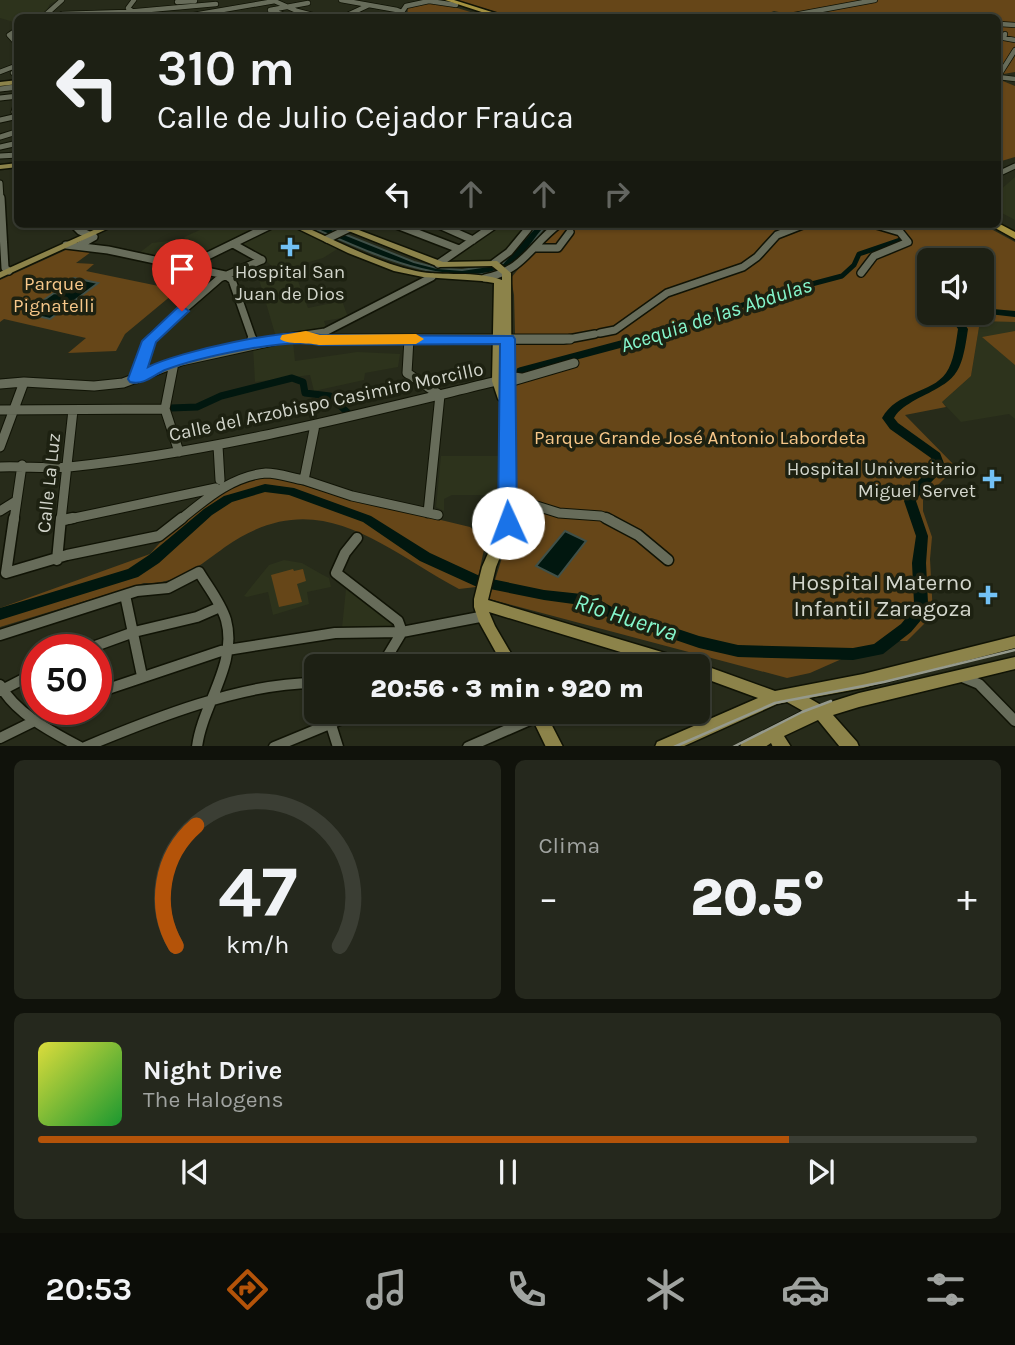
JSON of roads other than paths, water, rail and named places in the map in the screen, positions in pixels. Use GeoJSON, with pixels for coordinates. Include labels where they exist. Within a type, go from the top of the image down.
{"type":"FeatureCollection","features":[{"type":"Feature","properties":{"kind":"highway"},"geometry":{"type":"LineString","coordinates":[[440,0],[486,14]]}},
{"type":"Feature","properties":{"kind":"highway"},"geometry":{"type":"LineString","coordinates":[[448,0],[495,14]]}},
{"type":"Feature","properties":{"kind":"main road"},"geometry":{"type":"LineString","coordinates":[[4,273],[70,246],[105,228]]}},
{"type":"Feature","properties":{"kind":"main road"},"geometry":{"type":"LineString","coordinates":[[303,228],[388,266],[432,277],[485,278],[497,281],[500,286],[506,406],[503,533]]}},
{"type":"Feature","properties":{"kind":"main road"},"geometry":{"type":"LineString","coordinates":[[342,228],[438,264],[501,268],[502,339]]}},
{"type":"Feature","properties":{"kind":"main road"},"geometry":{"type":"LineString","coordinates":[[506,494],[509,516],[494,556],[483,604],[506,654]]}},
{"type":"Feature","properties":{"kind":"main road"},"geometry":{"type":"LineString","coordinates":[[483,604],[649,654]]}},
{"type":"Feature","properties":{"kind":"main road"},"geometry":{"type":"LineString","coordinates":[[665,746],[746,708],[781,696],[863,681],[1015,642]]}},
{"type":"Feature","properties":{"kind":"main road"},"geometry":{"type":"LineString","coordinates":[[752,746],[778,740],[821,712],[956,676],[981,678],[1015,663]]}},
{"type":"Feature","properties":{"kind":"main road"},"geometry":{"type":"LineString","coordinates":[[710,672],[821,712],[845,743]]}},
{"type":"Feature","properties":{"kind":"main road"},"geometry":{"type":"LineString","coordinates":[[543,724],[554,746]]}},
{"type":"Feature","properties":{"kind":"street"},"geometry":{"type":"LineString","coordinates":[[48,14],[54,4],[62,0]]}},
{"type":"Feature","properties":{"kind":"street"},"geometry":{"type":"LineString","coordinates":[[130,10],[134,0]]}},
{"type":"Feature","properties":{"kind":"street"},"geometry":{"type":"LineString","coordinates":[[227,4],[248,0]]}},
{"type":"Feature","properties":{"kind":"street"},"geometry":{"type":"LineString","coordinates":[[302,0],[313,7]]}},
{"type":"Feature","properties":{"kind":"street"},"geometry":{"type":"LineString","coordinates":[[341,0],[355,1],[367,6],[402,9],[409,0]]}},
{"type":"Feature","properties":{"kind":"street"},"geometry":{"type":"LineString","coordinates":[[800,14],[875,0]]}},
{"type":"Feature","properties":{"kind":"street"},"geometry":{"type":"LineString","coordinates":[[64,12],[116,13],[176,3],[274,1],[308,14]]}},
{"type":"Feature","properties":{"kind":"street"},"geometry":{"type":"LineString","coordinates":[[187,14],[216,4],[259,2],[282,14]]}},
{"type":"Feature","properties":{"kind":"street"},"geometry":{"type":"LineString","coordinates":[[403,14],[406,6],[419,2],[456,5]]}},
{"type":"Feature","properties":{"kind":"street"},"geometry":{"type":"LineString","coordinates":[[350,14],[367,6]]}},
{"type":"Feature","properties":{"kind":"street"},"geometry":{"type":"LineString","coordinates":[[270,10],[313,7]]}},
{"type":"Feature","properties":{"kind":"street"},"geometry":{"type":"LineString","coordinates":[[304,13],[313,7]]}},
{"type":"Feature","properties":{"kind":"street"},"geometry":{"type":"LineString","coordinates":[[396,8],[402,14]]}},
{"type":"Feature","properties":{"kind":"street"},"geometry":{"type":"LineString","coordinates":[[61,14],[130,10],[141,14]]}},
{"type":"Feature","properties":{"kind":"street"},"geometry":{"type":"LineString","coordinates":[[2,36],[14,32]]}},
{"type":"Feature","properties":{"kind":"street"},"geometry":{"type":"LineString","coordinates":[[1005,34],[1004,37],[1015,37]]}},
{"type":"Feature","properties":{"kind":"street"},"geometry":{"type":"LineString","coordinates":[[9,35],[14,40]]}},
{"type":"Feature","properties":{"kind":"street"},"geometry":{"type":"LineString","coordinates":[[1001,73],[1015,50]]}},
{"type":"Feature","properties":{"kind":"street"},"geometry":{"type":"LineString","coordinates":[[0,137],[13,133]]}},
{"type":"Feature","properties":{"kind":"street"},"geometry":{"type":"LineString","coordinates":[[0,183],[4,273]]}},
{"type":"Feature","properties":{"kind":"street"},"geometry":{"type":"LineString","coordinates":[[77,228],[90,235]]}},
{"type":"Feature","properties":{"kind":"street"},"geometry":{"type":"LineString","coordinates":[[187,266],[266,228]]}},
{"type":"Feature","properties":{"kind":"street"},"geometry":{"type":"LineString","coordinates":[[329,238],[349,228]]}},
{"type":"Feature","properties":{"kind":"street"},"geometry":{"type":"LineString","coordinates":[[404,228],[459,249]]}},
{"type":"Feature","properties":{"kind":"street"},"geometry":{"type":"LineString","coordinates":[[446,228],[474,240]]}},
{"type":"Feature","properties":{"kind":"street"},"geometry":{"type":"LineString","coordinates":[[438,264],[491,228]]}},
{"type":"Feature","properties":{"kind":"street"},"geometry":{"type":"LineString","coordinates":[[501,268],[527,228]]}},
{"type":"Feature","properties":{"kind":"street"},"geometry":{"type":"LineString","coordinates":[[485,278],[501,268],[519,266],[555,228]]}},
{"type":"Feature","properties":{"kind":"street"},"geometry":{"type":"LineString","coordinates":[[306,336],[319,340],[563,340],[615,330],[667,293],[743,267],[757,257],[777,235],[795,228]]}},
{"type":"Feature","properties":{"kind":"street"},"geometry":{"type":"LineString","coordinates":[[861,273],[865,262],[872,255],[908,242],[900,232],[886,228]]}},
{"type":"Feature","properties":{"kind":"street"},"geometry":{"type":"LineString","coordinates":[[536,248],[558,248],[570,232]]}},
{"type":"Feature","properties":{"kind":"street"},"geometry":{"type":"LineString","coordinates":[[136,379],[153,336],[225,275],[262,260],[233,244]]}},
{"type":"Feature","properties":{"kind":"street"},"geometry":{"type":"LineString","coordinates":[[70,246],[106,250],[225,275],[232,280],[254,343]]}},
{"type":"Feature","properties":{"kind":"street"},"geometry":{"type":"LineString","coordinates":[[0,384],[118,384],[174,363],[254,343],[329,330],[432,277]]}},
{"type":"Feature","properties":{"kind":"street"},"geometry":{"type":"LineString","coordinates":[[63,520],[193,494],[224,481],[268,474],[304,480],[352,496],[433,514],[440,395],[407,373],[404,361],[409,339]]}},
{"type":"Feature","properties":{"kind":"street"},"geometry":{"type":"LineString","coordinates":[[174,363],[165,409],[178,452]]}},
{"type":"Feature","properties":{"kind":"street","name":"Calle del Arzobispo Casimiro Morcillo"},"geometry":{"type":"LineString","coordinates":[[0,467],[22,465],[68,468],[218,446],[521,378],[573,363]]}},
{"type":"Feature","properties":{"kind":"street"},"geometry":{"type":"LineString","coordinates":[[0,447],[24,382]]}},
{"type":"Feature","properties":{"kind":"street"},"geometry":{"type":"LineString","coordinates":[[0,410],[165,409]]}},
{"type":"Feature","properties":{"kind":"street","name":"Calle La Luz"},"geometry":{"type":"LineString","coordinates":[[57,560],[73,410]]}},
{"type":"Feature","properties":{"kind":"street"},"geometry":{"type":"LineString","coordinates":[[304,480],[315,425]]}},
{"type":"Feature","properties":{"kind":"street"},"geometry":{"type":"LineString","coordinates":[[218,446],[224,481]]}},
{"type":"Feature","properties":{"kind":"street"},"geometry":{"type":"LineString","coordinates":[[22,465],[6,573],[159,536],[224,481]]}},
{"type":"Feature","properties":{"kind":"street"},"geometry":{"type":"LineString","coordinates":[[193,494],[202,495],[200,503]]}},
{"type":"Feature","properties":{"kind":"street"},"geometry":{"type":"LineString","coordinates":[[506,494],[559,513],[612,520],[638,535],[668,560]]}},
{"type":"Feature","properties":{"kind":"street"},"geometry":{"type":"LineString","coordinates":[[0,511],[16,501]]}},
{"type":"Feature","properties":{"kind":"street"},"geometry":{"type":"LineString","coordinates":[[509,516],[528,501]]}},
{"type":"Feature","properties":{"kind":"street"},"geometry":{"type":"LineString","coordinates":[[357,538],[345,553],[336,573],[398,621],[402,632]]}},
{"type":"Feature","properties":{"kind":"street"},"geometry":{"type":"LineString","coordinates":[[0,635],[125,594],[168,588],[199,572],[220,607],[226,623],[229,650],[200,722],[197,746]]}},
{"type":"Feature","properties":{"kind":"street"},"geometry":{"type":"LineString","coordinates":[[125,594],[142,676]]}},
{"type":"Feature","properties":{"kind":"street"},"geometry":{"type":"LineString","coordinates":[[112,687],[229,650],[335,634],[402,632],[483,604]]}},
{"type":"Feature","properties":{"kind":"street"},"geometry":{"type":"LineString","coordinates":[[112,640],[197,617],[220,607]]}},
{"type":"Feature","properties":{"kind":"street"},"geometry":{"type":"LineString","coordinates":[[389,654],[402,632]]}},
{"type":"Feature","properties":{"kind":"street"},"geometry":{"type":"LineString","coordinates":[[981,678],[1015,721]]}},
{"type":"Feature","properties":{"kind":"street"},"geometry":{"type":"LineString","coordinates":[[21,679],[1,688],[21,706]]}},
{"type":"Feature","properties":{"kind":"street"},"geometry":{"type":"LineString","coordinates":[[85,746],[152,718],[207,702],[304,683]]}},
{"type":"Feature","properties":{"kind":"street"},"geometry":{"type":"LineString","coordinates":[[276,746],[317,724]]}},
{"type":"Feature","properties":{"kind":"street"},"geometry":{"type":"LineString","coordinates":[[330,724],[338,746]]}},
{"type":"Feature","properties":{"kind":"street"},"geometry":{"type":"LineString","coordinates":[[470,746],[517,724]]}},
{"type":"Feature","properties":{"kind":"street"},"geometry":{"type":"LineString","coordinates":[[0,738],[24,725]]}},
{"type":"Feature","properties":{"kind":"street"},"geometry":{"type":"LineString","coordinates":[[45,725],[81,746]]}},
{"type":"Feature","properties":{"kind":"waterway","name":"Acequia de las Abdulas"},"geometry":{"type":"LineString","coordinates":[[635,340],[789,290],[842,276],[854,265],[859,254],[900,240]]}},
{"type":"Feature","properties":{"kind":"waterway","name":"Río Huerva"},"geometry":{"type":"LineString","coordinates":[[994,312],[1015,314]]}},
{"type":"Feature","properties":{"kind":"waterway","name":"Río Huerva"},"geometry":{"type":"LineString","coordinates":[[0,614],[133,573],[228,499],[265,488],[290,491],[367,519],[425,557],[480,582],[591,601],[607,611],[699,642],[738,651],[853,654],[878,650],[906,628],[917,615],[921,603],[919,563],[922,536],[910,501],[939,466],[936,456],[894,426],[888,418],[898,406],[937,385],[952,373],[963,329],[960,325]]}},
{"type":"Feature","properties":{"kind":"waterway","name":"Acequia de las Abdulas"},"geometry":{"type":"LineString","coordinates":[[520,371],[640,339]]}},
{"type":"Feature","properties":{"kind":"waterway","name":"Acequia de las Abdulas"},"geometry":{"type":"LineString","coordinates":[[171,408],[197,407],[221,396],[292,378],[303,382],[305,393],[330,396],[349,414]]}},
{"type":"Feature","properties":{"kind":"tram line"},"geometry":{"type":"LineString","coordinates":[[676,746],[775,703],[884,682],[1015,650]]}},
{"type":"Feature","properties":{"kind":"tram line"},"geometry":{"type":"LineString","coordinates":[[735,746],[802,712],[831,701]]}},
{"type":"Feature","properties":{"kind":"place","name":"Hospital San Juan de Dios"},"geometry":{"type":"Point","coordinates":[290,247]}},
{"type":"Feature","properties":{"kind":"place","name":"Hospital Universitario Miguel Servet"},"geometry":{"type":"Point","coordinates":[992,479]}},
{"type":"Feature","properties":{"kind":"place","name":"Hospital Materno Infantil Zaragoza"},"geometry":{"type":"Point","coordinates":[988,595]}},
{"type":"Feature","properties":{"kind":"park label","name":"Parque Pignatelli"},"geometry":{"type":"Point","coordinates":[54,294]}},
{"type":"Feature","properties":{"kind":"park label","name":"Parque Grande José Antonio Labordeta"},"geometry":{"type":"Point","coordinates":[700,437]}}]}
